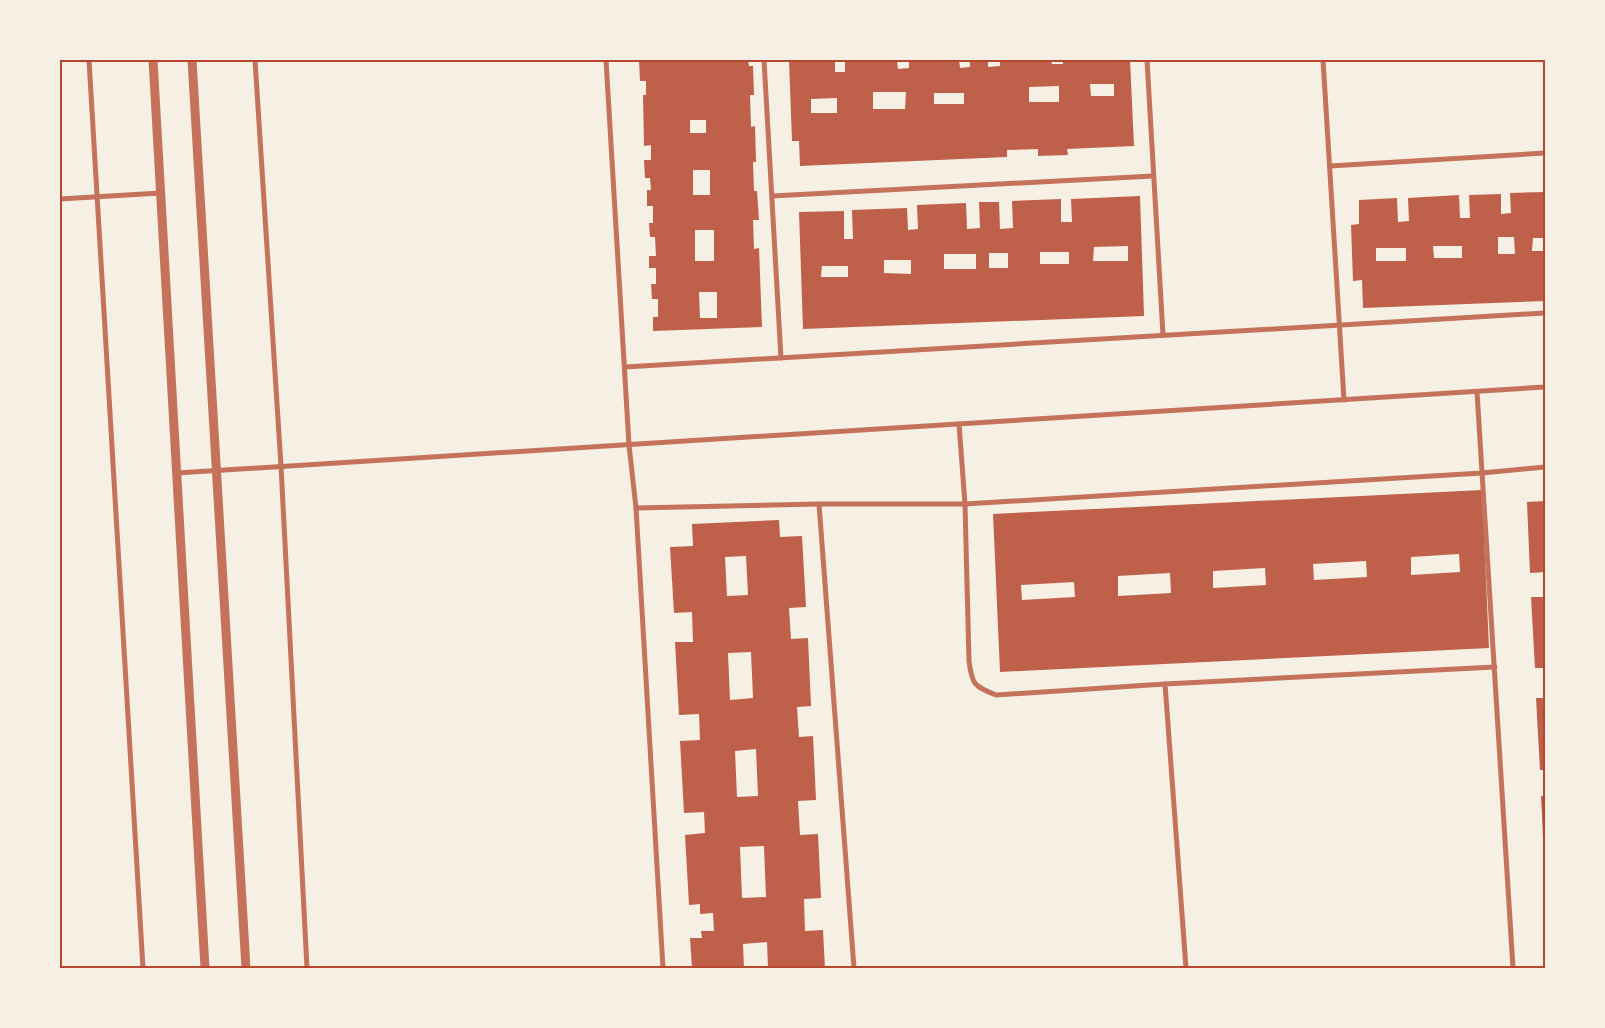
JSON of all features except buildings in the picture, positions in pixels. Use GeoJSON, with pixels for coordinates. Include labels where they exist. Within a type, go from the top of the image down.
{"type":"FeatureCollection","features":[{"type":"Feature","properties":{"kind":"street"},"geometry":{"type":"LineString","coordinates":[[88,60],[143,968]]}},
{"type":"Feature","properties":{"kind":"street"},"geometry":{"type":"LineString","coordinates":[[153,60],[205,968]]}},
{"type":"Feature","properties":{"kind":"street"},"geometry":{"type":"LineString","coordinates":[[192,60],[246,968]]}},
{"type":"Feature","properties":{"kind":"street"},"geometry":{"type":"LineString","coordinates":[[254,60],[281,466],[307,968]]}},
{"type":"Feature","properties":{"kind":"street"},"geometry":{"type":"LineString","coordinates":[[606,60],[629,445],[636,508],[663,968]]}},
{"type":"Feature","properties":{"kind":"street"},"geometry":{"type":"LineString","coordinates":[[764,60],[781,358]]}},
{"type":"Feature","properties":{"kind":"street"},"geometry":{"type":"LineString","coordinates":[[1147,60],[1163,335]]}},
{"type":"Feature","properties":{"kind":"street"},"geometry":{"type":"LineString","coordinates":[[1324,60],[1344,400]]}},
{"type":"Feature","properties":{"kind":"street"},"geometry":{"type":"LineString","coordinates":[[1330,166],[1545,153]]}},
{"type":"Feature","properties":{"kind":"street"},"geometry":{"type":"LineString","coordinates":[[772,196],[1153,176]]}},
{"type":"Feature","properties":{"kind":"street"},"geometry":{"type":"LineString","coordinates":[[60,199],[160,193]]}},
{"type":"Feature","properties":{"kind":"street"},"geometry":{"type":"LineString","coordinates":[[625,367],[1545,313]]}},
{"type":"Feature","properties":{"kind":"street"},"geometry":{"type":"LineString","coordinates":[[177,473],[1545,388]]}},
{"type":"Feature","properties":{"kind":"street"},"geometry":{"type":"LineString","coordinates":[[1477,392],[1514,968]]}},
{"type":"Feature","properties":{"kind":"street"},"geometry":{"type":"LineString","coordinates":[[959,424],[965,504],[969,661],[971,679],[981,689],[996,694],[1494,667]]}},
{"type":"Feature","properties":{"kind":"street"},"geometry":{"type":"LineString","coordinates":[[636,508],[819,504],[965,504],[1482,473],[1545,467]]}},
{"type":"Feature","properties":{"kind":"street"},"geometry":{"type":"LineString","coordinates":[[819,504],[854,968]]}},
{"type":"Feature","properties":{"kind":"street"},"geometry":{"type":"LineString","coordinates":[[1165,684],[1186,968]]}}]}
